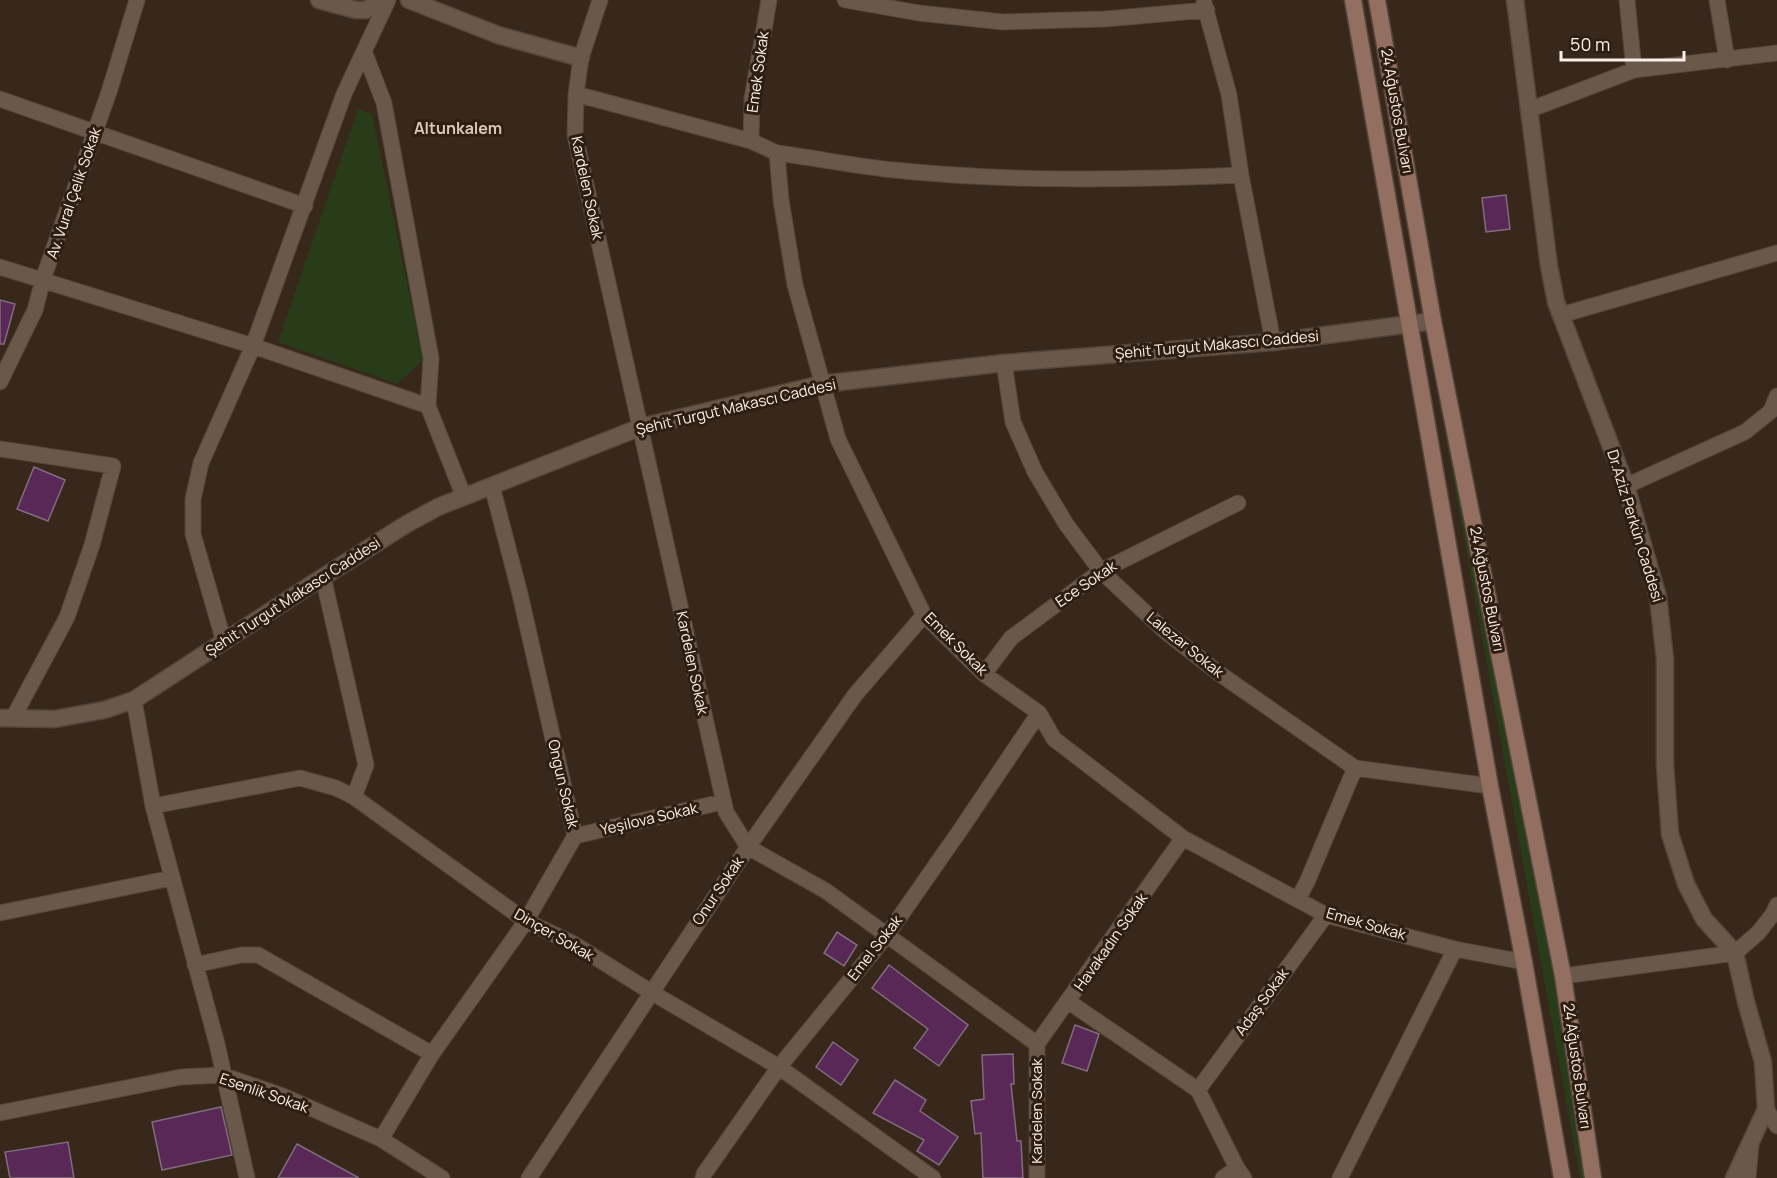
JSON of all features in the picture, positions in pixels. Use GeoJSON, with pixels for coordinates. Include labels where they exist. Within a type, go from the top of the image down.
{"type":"FeatureCollection","features":[{"type":"Feature","properties":{"kind":"main road","name":"24 Ağustos Bulvarı"},"geometry":{"type":"LineString","coordinates":[[1353,0],[1408,324],[1562,1178]]}},
{"type":"Feature","properties":{"kind":"main road","name":"24 Ağustos Bulvarı"},"geometry":{"type":"LineString","coordinates":[[1377,0],[1433,321],[1563,976],[1593,1178]]}},
{"type":"Feature","properties":{"kind":"street","name":"Av. Vural Çelik Sokak"},"geometry":{"type":"LineString","coordinates":[[0,382],[35,310],[43,279],[95,132],[137,0]]}},
{"type":"Feature","properties":{"kind":"street"},"geometry":{"type":"LineString","coordinates":[[319,0],[356,10],[366,10],[382,0]]}},
{"type":"Feature","properties":{"kind":"street"},"geometry":{"type":"LineString","coordinates":[[224,642],[193,534],[193,499],[201,462],[253,346],[344,94],[388,0]]}},
{"type":"Feature","properties":{"kind":"street"},"geometry":{"type":"LineString","coordinates":[[409,0],[498,35],[581,58]]}},
{"type":"Feature","properties":{"kind":"street","name":"Kardelen Sokak"},"geometry":{"type":"LineString","coordinates":[[600,0],[581,58],[576,94],[575,135],[722,802],[748,847],[826,891],[1038,1044],[1037,1178]]}},
{"type":"Feature","properties":{"kind":"street","name":"Emek Sokak"},"geometry":{"type":"LineString","coordinates":[[751,141],[752,99],[770,0]]}},
{"type":"Feature","properties":{"kind":"street"},"geometry":{"type":"LineString","coordinates":[[845,0],[920,13],[1003,22],[1105,19],[1205,5],[1229,95],[1241,175],[1273,342]]}},
{"type":"Feature","properties":{"kind":"street","name":"Dr.Aziz Perkün Caddesi"},"geometry":{"type":"LineString","coordinates":[[1515,0],[1552,284],[1561,315],[1626,486],[1658,597],[1665,659],[1665,765],[1670,834],[1686,884],[1704,919],[1736,953]]}},
{"type":"Feature","properties":{"kind":"street"},"geometry":{"type":"LineString","coordinates":[[1627,0],[1634,70]]}},
{"type":"Feature","properties":{"kind":"street"},"geometry":{"type":"LineString","coordinates":[[1717,0],[1727,60]]}},
{"type":"Feature","properties":{"kind":"street"},"geometry":{"type":"LineString","coordinates":[[364,51],[384,103],[430,358],[428,406],[464,497]]}},
{"type":"Feature","properties":{"kind":"street"},"geometry":{"type":"LineString","coordinates":[[1529,110],[1634,70],[1777,53]]}},
{"type":"Feature","properties":{"kind":"street"},"geometry":{"type":"LineString","coordinates":[[576,94],[751,141],[777,153],[893,170],[1052,180],[1241,175]]}},
{"type":"Feature","properties":{"kind":"street"},"geometry":{"type":"LineString","coordinates":[[0,99],[305,206]]}},
{"type":"Feature","properties":{"kind":"street","name":"Emek Sokak"},"geometry":{"type":"LineString","coordinates":[[777,153],[781,200],[795,285],[838,439],[924,615],[984,674],[1039,713],[1054,740],[1183,838],[1326,915],[1455,949],[1524,962]]}},
{"type":"Feature","properties":{"kind":"street"},"geometry":{"type":"LineString","coordinates":[[1561,315],[1777,253]]}},
{"type":"Feature","properties":{"kind":"street"},"geometry":{"type":"LineString","coordinates":[[0,267],[253,346],[428,406]]}},
{"type":"Feature","properties":{"kind":"street","name":"Şehit Turgut Makascı Caddesi"},"geometry":{"type":"LineString","coordinates":[[7,718],[56,719],[83,715],[134,700],[323,577],[438,507],[641,427],[822,384],[1004,363],[1273,342],[1433,321]]}},
{"type":"Feature","properties":{"kind":"street","name":"Lalezar Sokak"},"geometry":{"type":"LineString","coordinates":[[1004,363],[1014,422],[1035,472],[1066,524],[1101,571],[1166,632],[1355,768],[1490,786]]}},
{"type":"Feature","properties":{"kind":"street"},"geometry":{"type":"LineString","coordinates":[[1626,486],[1745,432],[1771,411],[1777,396]]}},
{"type":"Feature","properties":{"kind":"street"},"geometry":{"type":"LineString","coordinates":[[0,449],[113,466],[92,545],[67,617],[7,718]]}},
{"type":"Feature","properties":{"kind":"street","name":"Ongun Sokak"},"geometry":{"type":"LineString","coordinates":[[381,1139],[432,1054],[526,921],[575,836],[520,594],[492,486]]}},
{"type":"Feature","properties":{"kind":"street","name":"Ece Sokak"},"geometry":{"type":"LineString","coordinates":[[984,674],[1011,638],[1101,571],[1238,503]]}},
{"type":"Feature","properties":{"kind":"street"},"geometry":{"type":"LineString","coordinates":[[323,577],[366,765],[354,797]]}},
{"type":"Feature","properties":{"kind":"street","name":"Onur Sokak"},"geometry":{"type":"LineString","coordinates":[[529,1178],[748,847],[855,695],[924,615]]}},
{"type":"Feature","properties":{"kind":"street"},"geometry":{"type":"LineString","coordinates":[[134,700],[153,806],[217,1044],[222,1075],[247,1178]]}},
{"type":"Feature","properties":{"kind":"street","name":"Emel Sokak"},"geometry":{"type":"LineString","coordinates":[[704,1178],[704,1174],[779,1067],[886,935],[1039,713]]}},
{"type":"Feature","properties":{"kind":"street"},"geometry":{"type":"LineString","coordinates":[[1298,899],[1355,768]]}},
{"type":"Feature","properties":{"kind":"street","name":"Dinçer Sokak"},"geometry":{"type":"LineString","coordinates":[[153,806],[300,778],[336,788],[354,797],[526,921],[574,944],[779,1067],[933,1178]]}},
{"type":"Feature","properties":{"kind":"street","name":"Yeşilova Sokak"},"geometry":{"type":"LineString","coordinates":[[575,836],[722,802]]}},
{"type":"Feature","properties":{"kind":"street","name":"Havakadın Sokak"},"geometry":{"type":"LineString","coordinates":[[1038,1044],[1183,838]]}},
{"type":"Feature","properties":{"kind":"street"},"geometry":{"type":"LineString","coordinates":[[0,913],[172,878]]}},
{"type":"Feature","properties":{"kind":"street"},"geometry":{"type":"LineString","coordinates":[[1563,976],[1736,953],[1758,933],[1777,905]]}},
{"type":"Feature","properties":{"kind":"street","name":"Adaş Sokak"},"geometry":{"type":"LineString","coordinates":[[1198,1090],[1326,915]]}},
{"type":"Feature","properties":{"kind":"street"},"geometry":{"type":"LineString","coordinates":[[1340,1178],[1455,949]]}},
{"type":"Feature","properties":{"kind":"street"},"geometry":{"type":"LineString","coordinates":[[1734,1178],[1766,1109],[1763,1062],[1746,1002],[1736,953]]}},
{"type":"Feature","properties":{"kind":"street"},"geometry":{"type":"LineString","coordinates":[[195,965],[241,955],[258,955],[432,1054]]}},
{"type":"Feature","properties":{"kind":"street"},"geometry":{"type":"LineString","coordinates":[[1069,1002],[1198,1090],[1240,1173],[1223,1178]]}},
{"type":"Feature","properties":{"kind":"street","name":"Esenlik Sokak"},"geometry":{"type":"LineString","coordinates":[[0,1113],[181,1077],[222,1075],[283,1096],[381,1139],[442,1178]]}},
{"type":"Feature","properties":{"kind":"street"},"geometry":{"type":"LineString","coordinates":[[1766,1109],[1777,1126]]}},
{"type":"Feature","properties":{"kind":"street"},"geometry":{"type":"LineString","coordinates":[[1748,1178],[1751,1144]]}},
{"type":"Feature","properties":{"kind":"green space"},"geometry":{"type":"Polygon","coordinates":[[[358,109],[372,114],[423,360],[397,384],[278,342],[358,109]]]}},
{"type":"Feature","properties":{"kind":"green space"},"geometry":{"type":"Polygon","coordinates":[[[1439,343],[1590,1178],[1580,1178],[1429,345],[1439,343]]]}},
{"type":"Feature","properties":{"kind":"building"},"geometry":{"type":"Polygon","coordinates":[[[1506,195],[1510,229],[1486,232],[1482,198],[1506,195]]]}},
{"type":"Feature","properties":{"kind":"building"},"geometry":{"type":"Polygon","coordinates":[[[0,300],[15,304],[4,344],[0,344],[0,300]]]}},
{"type":"Feature","properties":{"kind":"building"},"geometry":{"type":"Polygon","coordinates":[[[34,467],[65,480],[48,521],[17,509],[34,467]]]}},
{"type":"Feature","properties":{"kind":"building"},"geometry":{"type":"Polygon","coordinates":[[[837,932],[857,945],[844,966],[824,953],[837,932]]]}},
{"type":"Feature","properties":{"kind":"building"},"geometry":{"type":"Polygon","coordinates":[[[889,965],[968,1025],[939,1066],[914,1048],[928,1029],[872,988],[889,965]]]}},
{"type":"Feature","properties":{"kind":"building"},"geometry":{"type":"Polygon","coordinates":[[[1075,1025],[1099,1034],[1087,1071],[1062,1063],[1075,1025]]]}},
{"type":"Feature","properties":{"kind":"building"},"geometry":{"type":"Polygon","coordinates":[[[833,1042],[858,1060],[841,1085],[816,1067],[833,1042]]]}},
{"type":"Feature","properties":{"kind":"building"},"geometry":{"type":"Polygon","coordinates":[[[1013,1054],[1014,1084],[1011,1084],[1017,1141],[1021,1141],[1023,1178],[983,1178],[981,1133],[975,1134],[971,1101],[984,1099],[982,1055],[1013,1054]]]}},
{"type":"Feature","properties":{"kind":"building"},"geometry":{"type":"Polygon","coordinates":[[[895,1080],[926,1100],[920,1111],[958,1137],[939,1165],[917,1151],[924,1140],[873,1113],[895,1080]]]}},
{"type":"Feature","properties":{"kind":"building"},"geometry":{"type":"Polygon","coordinates":[[[221,1107],[232,1155],[162,1170],[152,1122],[221,1107]]]}},
{"type":"Feature","properties":{"kind":"building"},"geometry":{"type":"Polygon","coordinates":[[[68,1142],[74,1178],[10,1178],[5,1152],[68,1142]]]}},
{"type":"Feature","properties":{"kind":"building"},"geometry":{"type":"Polygon","coordinates":[[[297,1144],[359,1178],[278,1178],[297,1144]]]}},
{"type":"Feature","properties":{"kind":"district","name":"Altunkalem"},"geometry":{"type":"Point","coordinates":[458,128]}}]}
